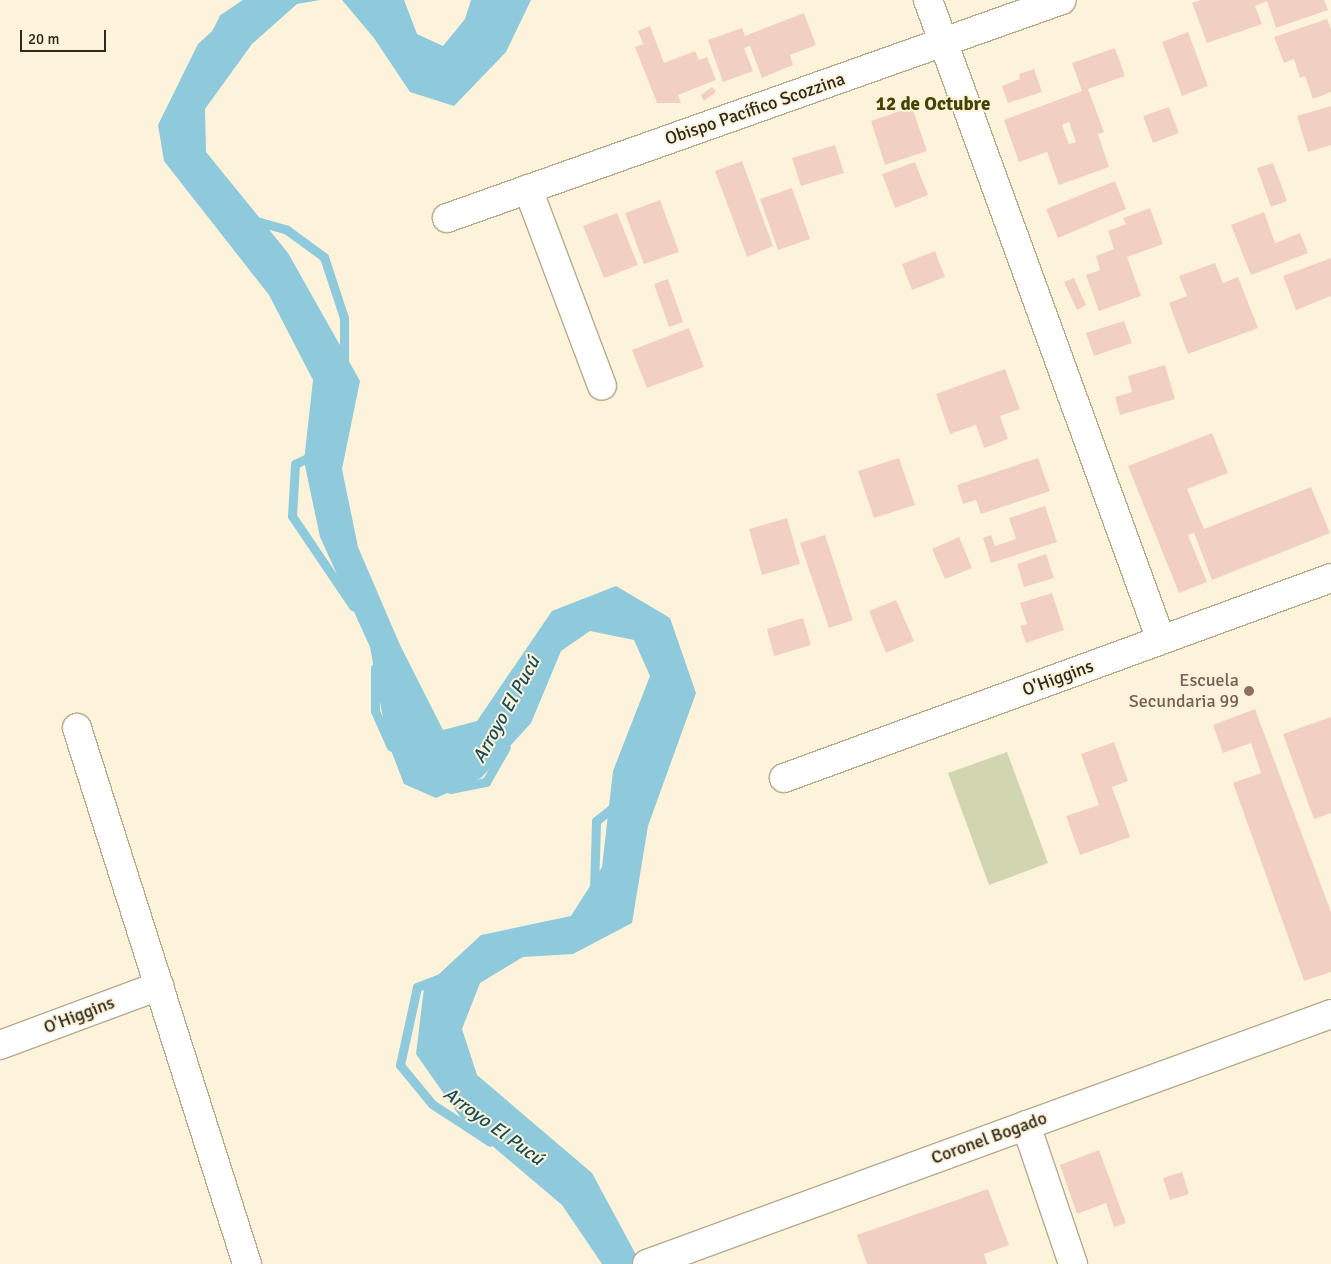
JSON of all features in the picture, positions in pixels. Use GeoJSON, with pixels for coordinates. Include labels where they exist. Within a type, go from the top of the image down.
{"type":"FeatureCollection","features":[{"type":"Feature","properties":{"kind":"street"},"geometry":{"type":"LineString","coordinates":[[928,0],[1161,640]]}},
{"type":"Feature","properties":{"kind":"street","name":"Obispo Pacífico Scozzina"},"geometry":{"type":"LineString","coordinates":[[447,218],[1062,0]]}},
{"type":"Feature","properties":{"kind":"street"},"geometry":{"type":"LineString","coordinates":[[528,189],[602,386]]}},
{"type":"Feature","properties":{"kind":"street","name":"O'Higgins"},"geometry":{"type":"LineString","coordinates":[[784,778],[1331,578]]}},
{"type":"Feature","properties":{"kind":"street"},"geometry":{"type":"LineString","coordinates":[[77,728],[247,1264]]}},
{"type":"Feature","properties":{"kind":"street","name":"O'Higgins"},"geometry":{"type":"LineString","coordinates":[[0,1045],[159,986]]}},
{"type":"Feature","properties":{"kind":"street","name":"Coronel Bogado"},"geometry":{"type":"LineString","coordinates":[[646,1264],[1331,1014]]}},
{"type":"Feature","properties":{"kind":"street"},"geometry":{"type":"LineString","coordinates":[[1026,1125],[1073,1264]]}},
{"type":"Feature","properties":{"kind":"green space"},"geometry":{"type":"Polygon","coordinates":[[[1007,752],[1048,863],[989,885],[948,773],[1007,752]]]}},
{"type":"Feature","properties":{"kind":"water"},"geometry":{"type":"Polygon","coordinates":[[[246,0],[320,0],[297,4],[252,44],[205,109],[206,152],[288,253],[360,381],[342,469],[358,547],[400,645],[443,730],[477,721],[552,611],[616,586],[670,618],[696,693],[648,826],[632,923],[573,954],[523,957],[480,983],[462,1029],[477,1075],[592,1173],[641,1264],[602,1264],[562,1205],[463,1121],[416,1054],[424,988],[481,935],[571,916],[602,867],[613,771],[650,676],[634,640],[590,631],[561,651],[531,723],[481,778],[436,798],[404,784],[387,740],[370,647],[320,537],[304,461],[313,380],[269,295],[164,161],[158,125],[198,44],[246,0]]]}},
{"type":"Feature","properties":{"kind":"water"},"geometry":{"type":"Polygon","coordinates":[[[342,0],[404,0],[417,34],[443,46],[465,19],[471,0],[531,0],[506,52],[454,106],[410,92],[374,38],[342,0]]]}},
{"type":"Feature","properties":{"kind":"building"},"geometry":{"type":"Polygon","coordinates":[[[1201,0],[1324,0],[1328,10],[1276,28],[1267,1],[1255,6],[1262,24],[1207,43],[1192,3],[1201,0]]]}},
{"type":"Feature","properties":{"kind":"building"},"geometry":{"type":"Polygon","coordinates":[[[804,13],[816,45],[790,55],[793,65],[762,78],[750,46],[744,48],[753,71],[723,82],[708,40],[742,28],[745,36],[804,13]]]}},
{"type":"Feature","properties":{"kind":"building"},"geometry":{"type":"Polygon","coordinates":[[[1327,19],[1331,29],[1331,92],[1313,99],[1305,76],[1300,78],[1294,59],[1284,63],[1274,37],[1327,19]]]}},
{"type":"Feature","properties":{"kind":"building"},"geometry":{"type":"Polygon","coordinates":[[[650,26],[664,63],[695,51],[699,60],[707,57],[716,80],[678,95],[681,103],[657,103],[635,47],[643,44],[638,31],[650,26]]]}},
{"type":"Feature","properties":{"kind":"building"},"geometry":{"type":"Polygon","coordinates":[[[1188,32],[1208,86],[1182,96],[1162,42],[1188,32]]]}},
{"type":"Feature","properties":{"kind":"building"},"geometry":{"type":"Polygon","coordinates":[[[1115,48],[1125,76],[1088,89],[1104,132],[1098,134],[1109,167],[1059,185],[1047,152],[1019,162],[1004,120],[1082,91],[1072,63],[1115,48]],[[1069,122],[1062,125],[1069,144],[1076,142],[1069,122]]]}},
{"type":"Feature","properties":{"kind":"building"},"geometry":{"type":"Polygon","coordinates":[[[1034,69],[1042,92],[1008,103],[1002,86],[1020,79],[1019,74],[1034,69]]]}},
{"type":"Feature","properties":{"kind":"building"},"geometry":{"type":"Polygon","coordinates":[[[712,87],[716,92],[704,101],[701,95],[712,87]]]}},
{"type":"Feature","properties":{"kind":"building"},"geometry":{"type":"Polygon","coordinates":[[[1331,106],[1331,145],[1308,152],[1297,116],[1331,106]]]}},
{"type":"Feature","properties":{"kind":"building"},"geometry":{"type":"Polygon","coordinates":[[[912,107],[927,151],[885,165],[871,121],[912,107]]]}},
{"type":"Feature","properties":{"kind":"building"},"geometry":{"type":"Polygon","coordinates":[[[1169,107],[1179,133],[1153,143],[1143,116],[1169,107]]]}},
{"type":"Feature","properties":{"kind":"building"},"geometry":{"type":"Polygon","coordinates":[[[835,145],[844,173],[801,186],[792,158],[835,145]]]}},
{"type":"Feature","properties":{"kind":"building"},"geometry":{"type":"Polygon","coordinates":[[[742,161],[773,246],[747,257],[715,171],[742,161]]]}},
{"type":"Feature","properties":{"kind":"building"},"geometry":{"type":"Polygon","coordinates":[[[915,162],[928,195],[895,208],[882,174],[915,162]]]}},
{"type":"Feature","properties":{"kind":"building"},"geometry":{"type":"Polygon","coordinates":[[[1273,163],[1287,201],[1271,207],[1257,168],[1273,163]]]}},
{"type":"Feature","properties":{"kind":"building"},"geometry":{"type":"Polygon","coordinates":[[[1115,181],[1126,209],[1058,238],[1046,209],[1115,181]]]}},
{"type":"Feature","properties":{"kind":"building"},"geometry":{"type":"Polygon","coordinates":[[[792,188],[810,239],[778,250],[760,199],[792,188]]]}},
{"type":"Feature","properties":{"kind":"building"},"geometry":{"type":"Polygon","coordinates":[[[660,200],[679,252],[644,264],[625,213],[660,200]]]}},
{"type":"Feature","properties":{"kind":"building"},"geometry":{"type":"Polygon","coordinates":[[[1150,208],[1163,244],[1127,257],[1141,296],[1099,311],[1086,275],[1100,270],[1096,256],[1114,249],[1108,231],[1126,224],[1123,218],[1150,208]]]}},
{"type":"Feature","properties":{"kind":"building"},"geometry":{"type":"Polygon","coordinates":[[[1264,212],[1275,243],[1300,233],[1308,253],[1251,275],[1231,225],[1264,212]]]}},
{"type":"Feature","properties":{"kind":"building"},"geometry":{"type":"Polygon","coordinates":[[[617,213],[638,265],[604,278],[583,226],[617,213]]]}},
{"type":"Feature","properties":{"kind":"building"},"geometry":{"type":"Polygon","coordinates":[[[935,251],[945,277],[912,290],[902,264],[935,251]]]}},
{"type":"Feature","properties":{"kind":"building"},"geometry":{"type":"Polygon","coordinates":[[[1331,258],[1331,296],[1296,310],[1283,276],[1331,258]]]}},
{"type":"Feature","properties":{"kind":"building"},"geometry":{"type":"Polygon","coordinates":[[[1215,263],[1223,283],[1238,277],[1258,328],[1188,354],[1169,303],[1187,296],[1179,276],[1215,263]]]}},
{"type":"Feature","properties":{"kind":"building"},"geometry":{"type":"Polygon","coordinates":[[[1074,278],[1086,305],[1077,310],[1064,282],[1074,278]]]}},
{"type":"Feature","properties":{"kind":"building"},"geometry":{"type":"Polygon","coordinates":[[[668,279],[683,322],[669,327],[654,284],[668,279]]]}},
{"type":"Feature","properties":{"kind":"building"},"geometry":{"type":"Polygon","coordinates":[[[1124,321],[1132,343],[1094,356],[1086,333],[1124,321]]]}},
{"type":"Feature","properties":{"kind":"building"},"geometry":{"type":"Polygon","coordinates":[[[689,328],[704,367],[647,388],[632,350],[689,328]]]}},
{"type":"Feature","properties":{"kind":"building"},"geometry":{"type":"Polygon","coordinates":[[[1165,365],[1175,399],[1120,415],[1115,397],[1132,392],[1128,376],[1165,365]]]}},
{"type":"Feature","properties":{"kind":"building"},"geometry":{"type":"Polygon","coordinates":[[[1005,369],[1020,409],[1000,416],[1008,439],[984,448],[976,425],[950,434],[936,394],[1005,369]]]}},
{"type":"Feature","properties":{"kind":"building"},"geometry":{"type":"Polygon","coordinates":[[[1212,433],[1228,473],[1187,489],[1204,529],[1311,487],[1330,533],[1212,580],[1194,533],[1188,535],[1207,582],[1179,593],[1128,466],[1212,433]]]}},
{"type":"Feature","properties":{"kind":"building"},"geometry":{"type":"Polygon","coordinates":[[[899,458],[915,505],[874,518],[858,471],[899,458]]]}},
{"type":"Feature","properties":{"kind":"building"},"geometry":{"type":"Polygon","coordinates":[[[1038,458],[1050,491],[981,514],[976,500],[963,504],[957,485],[1038,458]]]}},
{"type":"Feature","properties":{"kind":"building"},"geometry":{"type":"Polygon","coordinates":[[[1045,506],[1057,542],[991,563],[983,538],[991,535],[995,546],[1016,539],[1009,518],[1045,506]]]}},
{"type":"Feature","properties":{"kind":"building"},"geometry":{"type":"Polygon","coordinates":[[[787,518],[800,564],[762,575],[749,529],[787,518]]]}},
{"type":"Feature","properties":{"kind":"building"},"geometry":{"type":"Polygon","coordinates":[[[825,535],[853,620],[829,628],[800,543],[825,535]]]}},
{"type":"Feature","properties":{"kind":"building"},"geometry":{"type":"Polygon","coordinates":[[[959,537],[972,568],[945,579],[932,549],[959,537]]]}},
{"type":"Feature","properties":{"kind":"building"},"geometry":{"type":"Polygon","coordinates":[[[1046,554],[1054,578],[1024,587],[1017,564],[1046,554]]]}},
{"type":"Feature","properties":{"kind":"building"},"geometry":{"type":"Polygon","coordinates":[[[1052,593],[1064,630],[1026,643],[1020,626],[1027,624],[1020,603],[1052,593]]]}},
{"type":"Feature","properties":{"kind":"building"},"geometry":{"type":"Polygon","coordinates":[[[896,600],[914,641],[886,653],[869,611],[896,600]]]}},
{"type":"Feature","properties":{"kind":"building"},"geometry":{"type":"Polygon","coordinates":[[[803,618],[811,645],[774,656],[767,629],[803,618]]]}},
{"type":"Feature","properties":{"kind":"building"},"geometry":{"type":"Polygon","coordinates":[[[1255,709],[1331,912],[1331,972],[1304,981],[1233,783],[1261,773],[1251,743],[1223,753],[1213,725],[1255,709]]]}},
{"type":"Feature","properties":{"kind":"building"},"geometry":{"type":"Polygon","coordinates":[[[1331,717],[1331,813],[1314,819],[1283,734],[1331,717]]]}},
{"type":"Feature","properties":{"kind":"building"},"geometry":{"type":"Polygon","coordinates":[[[1114,742],[1128,781],[1112,787],[1130,837],[1080,855],[1066,816],[1099,805],[1081,754],[1114,742]]]}},
{"type":"Feature","properties":{"kind":"building"},"geometry":{"type":"Polygon","coordinates":[[[1099,1150],[1126,1223],[1114,1227],[1106,1203],[1077,1214],[1060,1165],[1099,1150]]]}},
{"type":"Feature","properties":{"kind":"building"},"geometry":{"type":"Polygon","coordinates":[[[1182,1172],[1189,1194],[1170,1200],[1163,1178],[1182,1172]]]}},
{"type":"Feature","properties":{"kind":"building"},"geometry":{"type":"Polygon","coordinates":[[[988,1189],[1009,1245],[984,1254],[987,1264],[867,1264],[857,1235],[988,1189]]]}},
{"type":"Feature","properties":{"kind":"waterway","name":"Arroyo El Pucú"},"geometry":{"type":"LineString","coordinates":[[215,34],[223,18],[250,0]]}},
{"type":"Feature","properties":{"kind":"waterway","name":"Arroyo El Pucú"},"geometry":{"type":"LineString","coordinates":[[253,220],[287,230],[324,257],[344,318],[344,362]]}},
{"type":"Feature","properties":{"kind":"waterway","name":"Arroyo El Pucú"},"geometry":{"type":"LineString","coordinates":[[314,455],[295,464],[292,516],[353,606]]}},
{"type":"Feature","properties":{"kind":"waterway","name":"Arroyo El Pucú"},"geometry":{"type":"LineString","coordinates":[[375,668],[375,711],[391,747]]}},
{"type":"Feature","properties":{"kind":"waterway","name":"Arroyo El Pucú"},"geometry":{"type":"LineString","coordinates":[[450,789],[486,782],[506,747]]}},
{"type":"Feature","properties":{"kind":"waterway","name":"Arroyo El Pucú"},"geometry":{"type":"LineString","coordinates":[[594,890],[596,821],[618,803]]}},
{"type":"Feature","properties":{"kind":"waterway","name":"Arroyo El Pucú"},"geometry":{"type":"LineString","coordinates":[[443,977],[417,987],[400,1065],[432,1104],[490,1142]]}},
{"type":"Feature","properties":{"kind":"place","name":"Escuela Secundaria 99"},"geometry":{"type":"Point","coordinates":[1249,691]}},
{"type":"Feature","properties":{"kind":"district","name":"12 de Octubre"},"geometry":{"type":"Point","coordinates":[933,105]}}]}
